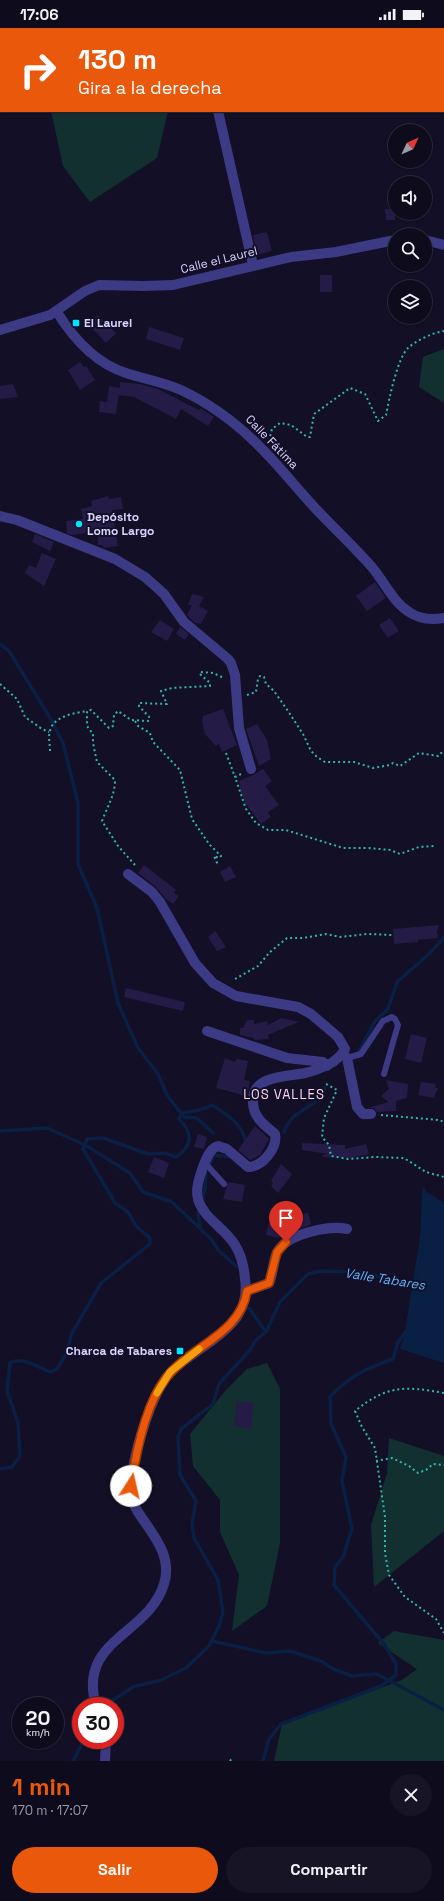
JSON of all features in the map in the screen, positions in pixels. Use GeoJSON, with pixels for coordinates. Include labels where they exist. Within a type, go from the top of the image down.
{"type":"FeatureCollection","features":[{"type":"Feature","properties":{"kind":"street"},"geometry":{"type":"LineString","coordinates":[[218,112],[253,265]]}},
{"type":"Feature","properties":{"kind":"street","name":"Calle el Laurel"},"geometry":{"type":"LineString","coordinates":[[57,312],[76,297],[99,285],[144,286],[173,284],[291,256],[336,252],[388,241]]}},
{"type":"Feature","properties":{"kind":"street"},"geometry":{"type":"LineString","coordinates":[[432,242],[444,245]]}},
{"type":"Feature","properties":{"kind":"street"},"geometry":{"type":"LineString","coordinates":[[0,330],[57,312]]}},
{"type":"Feature","properties":{"kind":"street","name":"Calle Fátima"},"geometry":{"type":"LineString","coordinates":[[57,312],[79,342],[91,354],[110,366],[126,373],[161,382],[207,404],[234,422],[264,450],[317,510],[372,567],[404,609],[418,617],[428,619],[444,618]]}},
{"type":"Feature","properties":{"kind":"street"},"geometry":{"type":"LineString","coordinates":[[0,516],[16,520],[115,558],[145,577],[164,594],[184,622],[228,659],[233,669],[236,683],[239,728],[251,769]]}},
{"type":"Feature","properties":{"kind":"street"},"geometry":{"type":"LineString","coordinates":[[128,874],[152,892],[160,902],[195,963],[213,983],[236,996],[292,1005],[304,1010],[341,1040],[345,1046],[345,1055],[357,1107],[363,1114],[371,1114]]}},
{"type":"Feature","properties":{"kind":"street"},"geometry":{"type":"LineString","coordinates":[[207,1031],[287,1058],[323,1062],[327,1066]]}},
{"type":"Feature","properties":{"kind":"street"},"geometry":{"type":"LineString","coordinates":[[94,1697],[91,1681],[97,1662],[108,1648],[149,1608],[161,1591],[166,1575],[162,1550],[137,1510],[131,1495],[132,1475],[148,1413],[161,1384],[170,1372],[224,1330],[236,1318],[244,1304],[247,1291],[244,1268],[238,1251],[230,1238],[201,1207],[198,1198],[199,1178],[212,1150],[218,1146],[227,1149],[248,1167],[256,1166],[268,1154],[276,1138],[275,1134],[255,1114],[253,1096],[257,1087],[267,1080],[303,1074],[327,1066],[345,1055]]}},
{"type":"Feature","properties":{"kind":"street"},"geometry":{"type":"LineString","coordinates":[[247,1291],[269,1283],[277,1252],[286,1242],[302,1235],[328,1227],[347,1229]]}},
{"type":"Feature","properties":{"kind":"street"},"geometry":{"type":"LineString","coordinates":[[105,1761],[106,1749]]}},
{"type":"Feature","properties":{"kind":"lane"},"geometry":{"type":"LineString","coordinates":[[345,1055],[357,1056],[361,1054],[383,1021],[392,1017],[397,1021],[398,1025],[384,1074]]}},
{"type":"Feature","properties":{"kind":"lane"},"geometry":{"type":"LineString","coordinates":[[205,1163],[224,1184]]}},
{"type":"Feature","properties":{"kind":"path"},"geometry":{"type":"LineString","coordinates":[[264,450],[268,444],[272,429],[280,423],[291,425],[307,437],[310,437],[314,414],[350,388],[365,394],[378,421],[386,415],[394,377],[407,349],[433,333],[444,331]]}},
{"type":"Feature","properties":{"kind":"path"},"geometry":{"type":"LineString","coordinates":[[50,751],[49,732],[56,721],[72,714],[91,710],[109,728],[113,726],[114,715],[118,712],[135,721],[148,721],[150,718],[139,706],[139,703],[167,704],[161,691],[172,688],[210,686],[210,683],[200,674],[200,672],[213,673],[230,682],[236,683],[240,685],[247,695],[251,695],[256,692],[258,679],[260,676],[264,677],[266,684],[274,691],[301,732],[311,751],[325,762],[354,762],[373,768],[390,766],[393,763],[400,766],[419,753],[438,756],[441,753],[444,754]]}},
{"type":"Feature","properties":{"kind":"path"},"geometry":{"type":"LineString","coordinates":[[0,684],[17,699],[25,716],[42,729],[49,732]]}},
{"type":"Feature","properties":{"kind":"path"},"geometry":{"type":"LineString","coordinates":[[87,712],[88,726],[93,734],[93,743],[97,762],[115,780],[112,801],[106,809],[102,822],[118,846],[135,865]]}},
{"type":"Feature","properties":{"kind":"path"},"geometry":{"type":"LineString","coordinates":[[135,721],[138,726],[150,733],[153,742],[180,770],[188,799],[190,816],[209,844],[221,856],[219,858],[214,856],[218,865]]}},
{"type":"Feature","properties":{"kind":"path"},"geometry":{"type":"LineString","coordinates":[[226,753],[246,809],[256,822],[268,830],[286,830],[342,848],[390,850],[400,854],[419,847],[435,846]]}},
{"type":"Feature","properties":{"kind":"path"},"geometry":{"type":"LineString","coordinates":[[235,777],[251,769]]}},
{"type":"Feature","properties":{"kind":"path"},"geometry":{"type":"LineString","coordinates":[[235,979],[258,966],[270,952],[287,938],[303,938],[326,934],[340,936],[367,934],[392,935]]}},
{"type":"Feature","properties":{"kind":"path"},"geometry":{"type":"LineString","coordinates":[[326,1084],[337,1090],[324,1118],[322,1136],[329,1145],[331,1156],[348,1159],[375,1157],[404,1158],[426,1172],[444,1177]]}},
{"type":"Feature","properties":{"kind":"path"},"geometry":{"type":"LineString","coordinates":[[371,1114],[439,1120],[444,1122]]}},
{"type":"Feature","properties":{"kind":"path"},"geometry":{"type":"LineString","coordinates":[[444,1393],[413,1388],[394,1389],[369,1400],[355,1411],[362,1427],[375,1448],[385,1517],[385,1553],[389,1575],[405,1597],[436,1619],[444,1633]]}},
{"type":"Feature","properties":{"kind":"path"},"geometry":{"type":"LineString","coordinates":[[376,1461],[392,1458],[418,1473],[426,1470],[433,1464],[444,1465]]}},
{"type":"Feature","properties":{"kind":"green space"},"geometry":{"type":"Polygon","coordinates":[[[51,112],[168,112],[157,158],[90,202],[63,166],[51,112]]]}},
{"type":"Feature","properties":{"kind":"green space"},"geometry":{"type":"Polygon","coordinates":[[[444,349],[444,403],[419,387],[423,357],[444,349]]]}},
{"type":"Feature","properties":{"kind":"green space"},"geometry":{"type":"Polygon","coordinates":[[[267,1363],[280,1389],[280,1543],[267,1606],[232,1631],[239,1575],[220,1532],[220,1500],[193,1466],[190,1434],[226,1390],[247,1369],[267,1363]]]}},
{"type":"Feature","properties":{"kind":"green space"},"geometry":{"type":"Polygon","coordinates":[[[389,1438],[444,1456],[444,1531],[374,1587],[371,1525],[387,1473],[389,1438]]]}},
{"type":"Feature","properties":{"kind":"green space"},"geometry":{"type":"Polygon","coordinates":[[[394,1631],[444,1640],[444,1761],[274,1761],[282,1724],[402,1680],[417,1669],[378,1643],[394,1631]]]}},
{"type":"Feature","properties":{"kind":"water"},"geometry":{"type":"Polygon","coordinates":[[[424,1190],[444,1203],[444,1363],[400,1349],[415,1291],[422,1230],[424,1190]]]}},
{"type":"Feature","properties":{"kind":"building"},"geometry":{"type":"Polygon","coordinates":[[[385,209],[388,209],[388,220],[386,220],[385,209]]]}},
{"type":"Feature","properties":{"kind":"building"},"geometry":{"type":"Polygon","coordinates":[[[267,232],[272,251],[257,255],[253,235],[267,232]]]}},
{"type":"Feature","properties":{"kind":"building"},"geometry":{"type":"Polygon","coordinates":[[[320,275],[332,275],[332,292],[320,292],[320,275]]]}},
{"type":"Feature","properties":{"kind":"building"},"geometry":{"type":"Polygon","coordinates":[[[98,315],[116,333],[106,343],[88,324],[98,315]]]}},
{"type":"Feature","properties":{"kind":"building"},"geometry":{"type":"Polygon","coordinates":[[[149,327],[184,338],[180,350],[146,339],[149,327]]]}},
{"type":"Feature","properties":{"kind":"building"},"geometry":{"type":"Polygon","coordinates":[[[80,362],[84,367],[86,366],[95,380],[80,390],[68,370],[80,362]]]}},
{"type":"Feature","properties":{"kind":"building"},"geometry":{"type":"Polygon","coordinates":[[[120,382],[140,384],[158,389],[199,410],[200,408],[214,417],[208,426],[181,409],[176,419],[134,397],[119,394],[116,414],[99,412],[100,401],[107,402],[109,386],[120,388],[120,382]]]}},
{"type":"Feature","properties":{"kind":"building"},"geometry":{"type":"Polygon","coordinates":[[[13,384],[18,397],[0,399],[0,386],[13,384]]]}},
{"type":"Feature","properties":{"kind":"building"},"geometry":{"type":"Polygon","coordinates":[[[108,496],[109,499],[121,497],[123,509],[112,510],[118,546],[104,548],[102,545],[98,545],[98,531],[72,535],[67,533],[66,521],[83,519],[81,509],[92,506],[91,501],[108,496]]]}},
{"type":"Feature","properties":{"kind":"building"},"geometry":{"type":"Polygon","coordinates":[[[35,534],[54,542],[50,551],[32,542],[35,534]]]}},
{"type":"Feature","properties":{"kind":"building"},"geometry":{"type":"Polygon","coordinates":[[[42,553],[56,559],[44,586],[25,573],[29,565],[36,568],[42,553]]]}},
{"type":"Feature","properties":{"kind":"building"},"geometry":{"type":"Polygon","coordinates":[[[375,582],[386,598],[367,611],[356,596],[375,582]]]}},
{"type":"Feature","properties":{"kind":"building"},"geometry":{"type":"Polygon","coordinates":[[[192,594],[204,597],[199,606],[208,611],[201,624],[195,623],[187,615],[192,605],[188,605],[192,594]]]}},
{"type":"Feature","properties":{"kind":"building"},"geometry":{"type":"Polygon","coordinates":[[[390,618],[399,631],[388,638],[379,625],[390,618]]]}},
{"type":"Feature","properties":{"kind":"building"},"geometry":{"type":"Polygon","coordinates":[[[160,620],[174,629],[167,641],[151,632],[160,620]]]}},
{"type":"Feature","properties":{"kind":"building"},"geometry":{"type":"Polygon","coordinates":[[[180,627],[189,634],[185,640],[176,634],[180,627]]]}},
{"type":"Feature","properties":{"kind":"building"},"geometry":{"type":"Polygon","coordinates":[[[223,709],[237,745],[222,752],[219,744],[216,746],[205,734],[202,721],[203,716],[223,709]]]}},
{"type":"Feature","properties":{"kind":"building"},"geometry":{"type":"Polygon","coordinates":[[[257,724],[267,740],[271,759],[259,766],[246,729],[257,724]]]}},
{"type":"Feature","properties":{"kind":"building"},"geometry":{"type":"Polygon","coordinates":[[[263,769],[272,781],[265,786],[279,805],[268,812],[271,817],[261,824],[246,804],[241,793],[239,781],[263,769]]]}},
{"type":"Feature","properties":{"kind":"building"},"geometry":{"type":"Polygon","coordinates":[[[144,865],[176,890],[174,893],[179,896],[173,904],[166,899],[156,887],[138,873],[144,865]]]}},
{"type":"Feature","properties":{"kind":"building"},"geometry":{"type":"Polygon","coordinates":[[[230,866],[236,877],[225,882],[220,872],[230,866]]]}},
{"type":"Feature","properties":{"kind":"building"},"geometry":{"type":"Polygon","coordinates":[[[439,925],[437,932],[438,938],[418,940],[418,942],[394,944],[393,929],[439,925]]]}},
{"type":"Feature","properties":{"kind":"building"},"geometry":{"type":"Polygon","coordinates":[[[215,931],[226,947],[217,951],[208,937],[215,931]]]}},
{"type":"Feature","properties":{"kind":"building"},"geometry":{"type":"Polygon","coordinates":[[[126,988],[185,1002],[183,1011],[124,997],[126,988]]]}},
{"type":"Feature","properties":{"kind":"building"},"geometry":{"type":"Polygon","coordinates":[[[281,1018],[299,1022],[268,1035],[269,1039],[255,1040],[253,1038],[240,1035],[240,1028],[243,1028],[247,1020],[254,1020],[254,1024],[267,1021],[268,1025],[281,1018]]]}},
{"type":"Feature","properties":{"kind":"building"},"geometry":{"type":"Polygon","coordinates":[[[411,1034],[427,1038],[421,1063],[405,1059],[411,1034]]]}},
{"type":"Feature","properties":{"kind":"building"},"geometry":{"type":"Polygon","coordinates":[[[225,1058],[235,1062],[237,1059],[248,1061],[244,1080],[250,1081],[247,1098],[239,1094],[216,1088],[225,1058]]]}},
{"type":"Feature","properties":{"kind":"building"},"geometry":{"type":"Polygon","coordinates":[[[386,1080],[408,1084],[407,1098],[396,1101],[396,1111],[377,1112],[374,1108],[367,1108],[389,1102],[381,1096],[389,1089],[386,1080]]]}},
{"type":"Feature","properties":{"kind":"building"},"geometry":{"type":"Polygon","coordinates":[[[421,1082],[436,1084],[435,1088],[438,1088],[434,1098],[418,1095],[421,1082]]]}},
{"type":"Feature","properties":{"kind":"building"},"geometry":{"type":"Polygon","coordinates":[[[255,1126],[269,1139],[260,1155],[250,1160],[238,1150],[255,1126]]]}},
{"type":"Feature","properties":{"kind":"building"},"geometry":{"type":"Polygon","coordinates":[[[198,1134],[207,1137],[204,1149],[194,1147],[198,1134]]]}},
{"type":"Feature","properties":{"kind":"building"},"geometry":{"type":"Polygon","coordinates":[[[302,1143],[345,1145],[345,1149],[366,1144],[369,1154],[351,1158],[323,1157],[323,1155],[328,1154],[302,1150],[302,1143]]]}},
{"type":"Feature","properties":{"kind":"building"},"geometry":{"type":"Polygon","coordinates":[[[154,1157],[169,1163],[164,1178],[148,1172],[154,1157]]]}},
{"type":"Feature","properties":{"kind":"building"},"geometry":{"type":"Polygon","coordinates":[[[281,1164],[292,1174],[278,1193],[271,1186],[273,1183],[271,1181],[281,1164]]]}},
{"type":"Feature","properties":{"kind":"building"},"geometry":{"type":"Polygon","coordinates":[[[228,1182],[245,1185],[242,1202],[223,1199],[228,1182]]]}},
{"type":"Feature","properties":{"kind":"building"},"geometry":{"type":"Polygon","coordinates":[[[308,1213],[311,1224],[294,1231],[281,1229],[279,1238],[266,1235],[270,1218],[283,1221],[284,1218],[297,1219],[298,1214],[308,1213]]]}},
{"type":"Feature","properties":{"kind":"building"},"geometry":{"type":"Polygon","coordinates":[[[237,1401],[254,1403],[251,1429],[234,1426],[237,1401]]]}},
{"type":"Feature","properties":{"kind":"waterway"},"geometry":{"type":"LineString","coordinates":[[0,644],[9,651],[49,716],[63,743],[78,803],[78,864],[97,908],[118,1003],[138,1048],[158,1074],[167,1095],[184,1117],[197,1118],[213,1133]]}},
{"type":"Feature","properties":{"kind":"waterway"},"geometry":{"type":"LineString","coordinates":[[358,1053],[375,1021],[388,1009],[397,982],[429,954],[444,938]]}},
{"type":"Feature","properties":{"kind":"waterway"},"geometry":{"type":"LineString","coordinates":[[284,1132],[290,1120],[317,1100],[325,1088]]}},
{"type":"Feature","properties":{"kind":"waterway"},"geometry":{"type":"LineString","coordinates":[[0,1469],[12,1467],[20,1456],[18,1423],[7,1391],[10,1363],[15,1361],[25,1361],[50,1372],[57,1369],[66,1354],[72,1333],[101,1283],[150,1244],[150,1238],[136,1226],[128,1212],[115,1203],[83,1149],[87,1139],[103,1138],[148,1154],[165,1153],[176,1157],[186,1148],[189,1139],[187,1129],[179,1119],[182,1113],[200,1110],[212,1105],[236,1123],[248,1142]]}},
{"type":"Feature","properties":{"kind":"waterway"},"geometry":{"type":"LineString","coordinates":[[0,1131],[47,1128],[85,1145],[130,1173],[143,1192],[172,1202],[211,1239],[218,1250],[236,1266]]}},
{"type":"Feature","properties":{"kind":"waterway"},"geometry":{"type":"LineString","coordinates":[[209,1165],[214,1155],[231,1157]]}},
{"type":"Feature","properties":{"kind":"waterway"},"geometry":{"type":"LineString","coordinates":[[202,1201],[206,1172]]}},
{"type":"Feature","properties":{"kind":"waterway"},"geometry":{"type":"LineString","coordinates":[[263,1761],[269,1739],[281,1724],[381,1686],[396,1675],[396,1664],[384,1644],[334,1585],[335,1567],[343,1557],[352,1529],[342,1481],[346,1457],[331,1424],[330,1397],[351,1378],[393,1359],[398,1342],[407,1330],[422,1236],[424,1190]]}},
{"type":"Feature","properties":{"kind":"waterway"},"geometry":{"type":"LineString","coordinates":[[198,1212],[200,1228]]}},
{"type":"Feature","properties":{"kind":"waterway","name":"Valle Tabares"},"geometry":{"type":"LineString","coordinates":[[118,1697],[133,1687],[161,1680],[186,1668],[209,1646],[219,1626],[223,1612],[218,1580],[194,1538],[192,1524],[196,1501],[180,1475],[178,1437],[181,1429],[213,1404],[219,1384],[250,1350],[255,1341],[266,1332],[280,1302],[308,1274],[321,1271],[359,1272],[417,1284]]}},
{"type":"Feature","properties":{"kind":"waterway"},"geometry":{"type":"LineString","coordinates":[[249,1308],[266,1332]]}},
{"type":"Feature","properties":{"kind":"waterway"},"geometry":{"type":"LineString","coordinates":[[212,1641],[266,1653],[290,1651],[321,1661],[333,1669],[352,1676],[377,1674],[444,1710]]}},
{"type":"Feature","properties":{"kind":"waterway","name":"Valle Tabares"},"geometry":{"type":"LineString","coordinates":[[73,1761],[79,1749]]}},
{"type":"Feature","properties":{"kind":"slow traffic"},"geometry":{"type":"LineString","coordinates":[[157,1393],[161,1384],[170,1372],[199,1349]]}},
{"type":"Feature","properties":{"kind":"place","name":"El Laurel"},"geometry":{"type":"Point","coordinates":[76,323]}},
{"type":"Feature","properties":{"kind":"place","name":"Depósito Lomo Largo"},"geometry":{"type":"Point","coordinates":[79,524]}},
{"type":"Feature","properties":{"kind":"place","name":"Charca de Tabares"},"geometry":{"type":"Point","coordinates":[180,1351]}},
{"type":"Feature","properties":{"kind":"district","name":"LOS VALLES"},"geometry":{"type":"Point","coordinates":[284,1094]}},
{"type":"Feature","properties":{"kind":"route"},"geometry":{"type":"LineString","coordinates":[[131,1486],[132,1475],[148,1413],[161,1384],[170,1372],[231,1324],[242,1310],[247,1291],[269,1283],[277,1252],[286,1242]]}}]}
